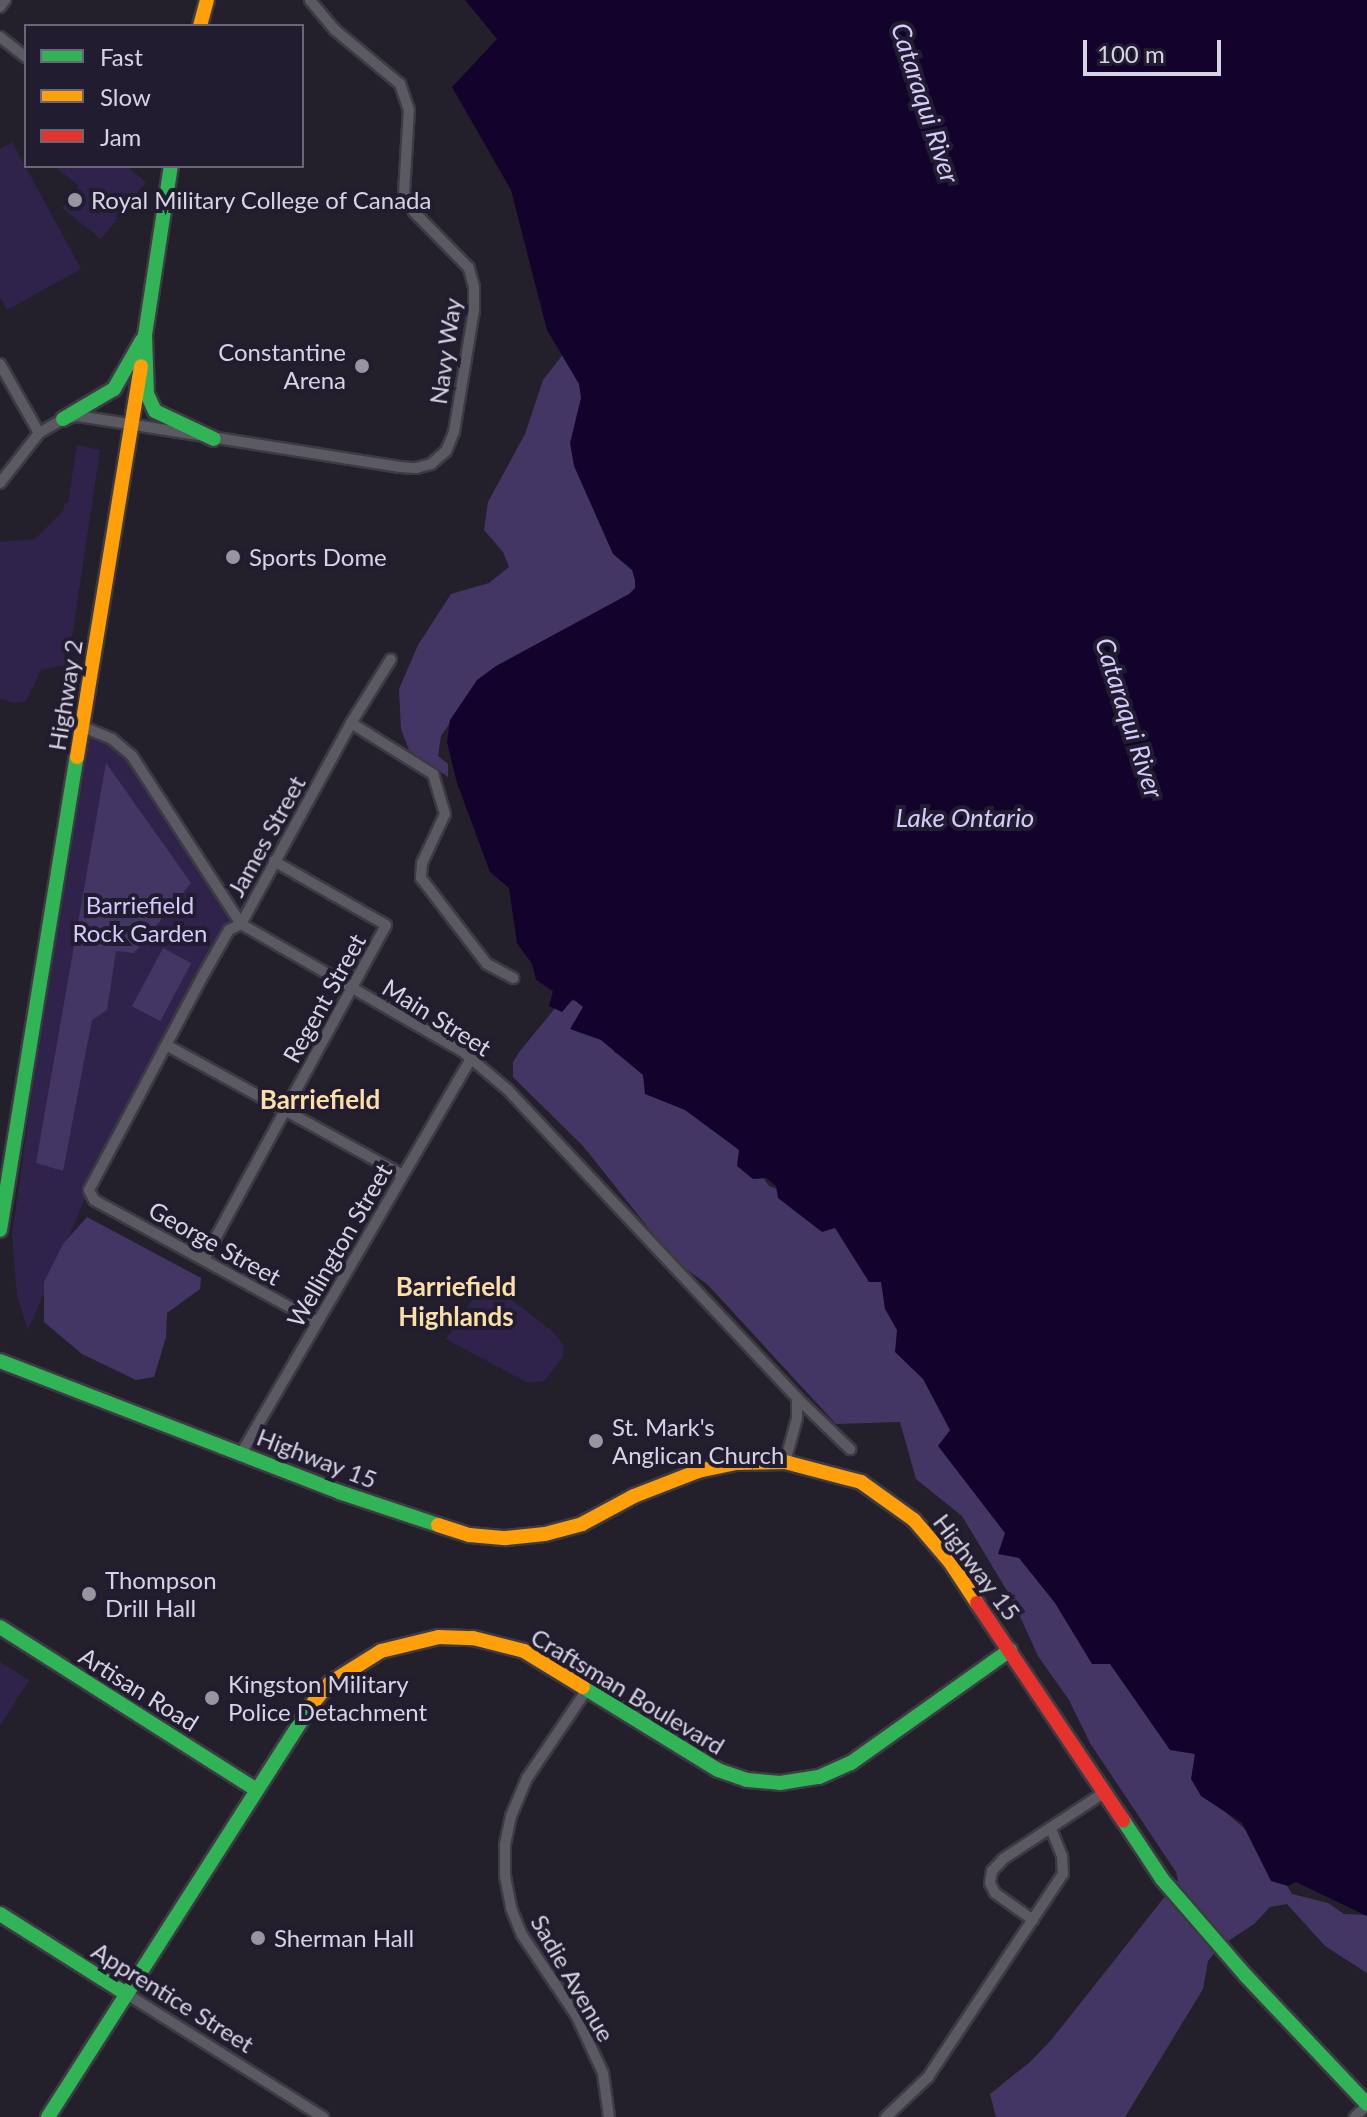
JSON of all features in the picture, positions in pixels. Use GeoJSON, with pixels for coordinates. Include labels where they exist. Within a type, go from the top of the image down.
{"type":"FeatureCollection","features":[{"type":"Feature","properties":{"kind":"main road"},"geometry":{"type":"LineString","coordinates":[[201,24],[207,0]]}},
{"type":"Feature","properties":{"kind":"main road","name":"Highway 2"},"geometry":{"type":"LineString","coordinates":[[0,1230],[171,168]]}},
{"type":"Feature","properties":{"kind":"main road"},"geometry":{"type":"LineString","coordinates":[[63,419],[114,389],[145,335]]}},
{"type":"Feature","properties":{"kind":"main road"},"geometry":{"type":"LineString","coordinates":[[143,351],[147,394],[155,411],[214,439]]}},
{"type":"Feature","properties":{"kind":"main road","name":"Highway 15"},"geometry":{"type":"LineString","coordinates":[[0,1361],[339,1492],[469,1535],[506,1538],[545,1534],[582,1524],[634,1496],[698,1471],[735,1463],[785,1462],[861,1482],[914,1520],[966,1584],[1162,1879],[1246,1976],[1367,2105]]}},
{"type":"Feature","properties":{"kind":"main road","name":"Artisan Road"},"geometry":{"type":"LineString","coordinates":[[0,1627],[255,1789]]}},
{"type":"Feature","properties":{"kind":"main road","name":"Craftsman Boulevard"},"geometry":{"type":"LineString","coordinates":[[48,2117],[300,1719],[330,1683],[355,1664],[406,1643],[439,1637],[501,1644],[544,1661],[718,1770],[747,1780],[780,1783],[819,1777],[851,1763],[1010,1650]]}},
{"type":"Feature","properties":{"kind":"main road","name":"Apprentice Street"},"geometry":{"type":"LineString","coordinates":[[0,1914],[125,1993]]}},
{"type":"Feature","properties":{"kind":"street"},"geometry":{"type":"LineString","coordinates":[[0,7],[5,0]]}},
{"type":"Feature","properties":{"kind":"street","name":"Navy Way"},"geometry":{"type":"LineString","coordinates":[[63,419],[90,417],[214,439],[416,468],[439,458],[446,451],[454,432],[474,310],[474,287],[469,268],[414,212],[404,193],[409,110],[400,84],[335,30],[310,0]]}},
{"type":"Feature","properties":{"kind":"street"},"geometry":{"type":"LineString","coordinates":[[0,53],[4,40],[24,55]]}},
{"type":"Feature","properties":{"kind":"street"},"geometry":{"type":"LineString","coordinates":[[0,364],[39,433]]}},
{"type":"Feature","properties":{"kind":"street"},"geometry":{"type":"LineString","coordinates":[[0,483],[39,433],[63,419]]}},
{"type":"Feature","properties":{"kind":"street","name":"James Street"},"geometry":{"type":"LineString","coordinates":[[94,1200],[89,1190],[91,1185],[229,930],[241,924],[351,723],[391,659]]}},
{"type":"Feature","properties":{"kind":"street"},"geometry":{"type":"LineString","coordinates":[[351,723],[433,774],[445,814],[422,863],[421,878],[487,964],[513,978]]}},
{"type":"Feature","properties":{"kind":"street","name":"Main Street"},"geometry":{"type":"LineString","coordinates":[[83,727],[112,739],[132,756],[241,924],[471,1059],[547,1128],[797,1398],[850,1449]]}},
{"type":"Feature","properties":{"kind":"street","name":"Regent Street"},"geometry":{"type":"LineString","coordinates":[[204,1259],[386,925],[274,861]]}},
{"type":"Feature","properties":{"kind":"street"},"geometry":{"type":"LineString","coordinates":[[168,1046],[403,1175]]}},
{"type":"Feature","properties":{"kind":"street","name":"Wellington Street"},"geometry":{"type":"LineString","coordinates":[[242,1452],[471,1059]]}},
{"type":"Feature","properties":{"kind":"street","name":"George Street"},"geometry":{"type":"LineString","coordinates":[[94,1200],[317,1322]]}},
{"type":"Feature","properties":{"kind":"street"},"geometry":{"type":"LineString","coordinates":[[785,1462],[797,1418],[797,1398]]}},
{"type":"Feature","properties":{"kind":"street","name":"Sadie Avenue"},"geometry":{"type":"LineString","coordinates":[[588,1688],[527,1778],[511,1816],[505,1845],[505,1876],[511,1908],[522,1935],[576,2015],[603,2073],[609,2117]]}},
{"type":"Feature","properties":{"kind":"street"},"geometry":{"type":"LineString","coordinates":[[1033,1920],[995,1893],[990,1883],[992,1871],[1003,1859],[1105,1792]]}},
{"type":"Feature","properties":{"kind":"street"},"geometry":{"type":"LineString","coordinates":[[886,2117],[928,2077],[1063,1874],[1062,1856],[1051,1829]]}},
{"type":"Feature","properties":{"kind":"street","name":"Apprentice Street"},"geometry":{"type":"LineString","coordinates":[[125,1993],[323,2117]]}},
{"type":"Feature","properties":{"kind":"street"},"geometry":{"type":"LineString","coordinates":[[1355,2117],[1367,2105]]}},
{"type":"Feature","properties":{"kind":"green space"},"geometry":{"type":"Polygon","coordinates":[[[12,142],[81,269],[7,310],[0,297],[0,149],[12,142]]]}},
{"type":"Feature","properties":{"kind":"green space"},"geometry":{"type":"Polygon","coordinates":[[[56,168],[128,168],[146,182],[101,239],[62,208],[79,186],[56,168]]]}},
{"type":"Feature","properties":{"kind":"green space"},"geometry":{"type":"Polygon","coordinates":[[[568,348],[644,569],[643,598],[467,698],[441,736],[438,756],[448,764],[448,777],[409,750],[401,729],[399,689],[418,645],[451,594],[489,583],[509,567],[503,552],[484,530],[488,502],[525,434],[543,380],[568,348]]]}},
{"type":"Feature","properties":{"kind":"green space"},"geometry":{"type":"Polygon","coordinates":[[[77,445],[100,450],[68,664],[41,670],[26,701],[13,703],[0,698],[0,542],[35,539],[63,511],[65,503],[68,503],[77,445]]]}},
{"type":"Feature","properties":{"kind":"green space","name":"Barriefield Rock Garden"},"geometry":{"type":"Polygon","coordinates":[[[83,727],[122,745],[241,924],[229,930],[91,1185],[28,1330],[17,1296],[12,1235],[83,727]]]}},
{"type":"Feature","properties":{"kind":"green space"},"geometry":{"type":"Polygon","coordinates":[[[106,763],[191,883],[134,953],[116,951],[107,1010],[92,1020],[63,1171],[36,1163],[106,763]]]}},
{"type":"Feature","properties":{"kind":"green space"},"geometry":{"type":"Polygon","coordinates":[[[163,948],[191,963],[160,1021],[132,1006],[163,948]]]}},
{"type":"Feature","properties":{"kind":"green space"},"geometry":{"type":"Polygon","coordinates":[[[600,1000],[614,1052],[661,1075],[681,1108],[730,1128],[769,1186],[794,1195],[858,1230],[1171,1730],[1203,1764],[1215,1803],[1261,1843],[1292,1894],[1328,1903],[1344,1914],[1367,1915],[1367,1973],[1325,1946],[1287,1904],[1270,1907],[1254,1924],[1219,1947],[1208,1961],[1203,1989],[1125,2117],[996,2117],[990,2094],[1030,2062],[1052,2039],[1178,1880],[1176,1872],[1090,1743],[1069,1700],[1038,1656],[1012,1599],[962,1516],[916,1479],[900,1422],[836,1424],[708,1285],[674,1260],[583,1146],[513,1077],[513,1062],[561,1001],[600,1000]]]}},
{"type":"Feature","properties":{"kind":"green space"},"geometry":{"type":"Polygon","coordinates":[[[87,1217],[201,1278],[200,1289],[167,1313],[166,1337],[154,1377],[136,1380],[82,1354],[44,1322],[44,1282],[63,1244],[87,1217]]]}},
{"type":"Feature","properties":{"kind":"green space"},"geometry":{"type":"Polygon","coordinates":[[[486,1280],[552,1331],[564,1345],[563,1357],[544,1381],[528,1383],[446,1339],[486,1280]]]}},
{"type":"Feature","properties":{"kind":"green space"},"geometry":{"type":"Polygon","coordinates":[[[0,1662],[29,1680],[0,1726],[0,1662]]]}},
{"type":"Feature","properties":{"kind":"water","name":"Lake Ontario"},"geometry":{"type":"Polygon","coordinates":[[[465,0],[1367,0],[1367,1916],[1296,1882],[1288,1886],[1271,1881],[1242,1823],[1201,1796],[1191,1779],[1195,1754],[1170,1750],[1110,1664],[1092,1664],[1055,1603],[1019,1558],[998,1554],[1005,1533],[938,1446],[950,1430],[923,1379],[895,1352],[897,1330],[885,1309],[881,1282],[869,1282],[835,1228],[822,1232],[778,1198],[776,1186],[766,1178],[753,1179],[737,1166],[739,1150],[685,1110],[645,1094],[643,1075],[601,1040],[570,1029],[583,1007],[573,999],[562,1012],[549,1006],[553,991],[536,980],[532,964],[517,943],[509,888],[490,872],[457,783],[447,742],[450,720],[477,680],[496,666],[629,594],[635,588],[635,580],[632,570],[613,554],[574,466],[570,443],[581,398],[579,384],[547,330],[511,190],[452,87],[497,39],[465,0]]]}},
{"type":"Feature","properties":{"kind":"traffic: fast"},"geometry":{"type":"LineString","coordinates":[[145,335],[171,168]]}},
{"type":"Feature","properties":{"kind":"traffic: fast"},"geometry":{"type":"LineString","coordinates":[[145,335],[147,394],[155,411],[214,439]]}},
{"type":"Feature","properties":{"kind":"traffic: fast"},"geometry":{"type":"LineString","coordinates":[[63,419],[114,389],[142,340]]}},
{"type":"Feature","properties":{"kind":"traffic: fast"},"geometry":{"type":"LineString","coordinates":[[0,1230],[77,757]]}},
{"type":"Feature","properties":{"kind":"traffic: fast"},"geometry":{"type":"LineString","coordinates":[[0,1361],[339,1492],[438,1525]]}},
{"type":"Feature","properties":{"kind":"traffic: fast"},"geometry":{"type":"LineString","coordinates":[[0,1627],[255,1789]]}},
{"type":"Feature","properties":{"kind":"traffic: fast"},"geometry":{"type":"LineString","coordinates":[[583,1687],[718,1770],[747,1780],[780,1783],[819,1777],[851,1763],[1010,1650]]}},
{"type":"Feature","properties":{"kind":"traffic: fast"},"geometry":{"type":"LineString","coordinates":[[48,2117],[313,1703]]}},
{"type":"Feature","properties":{"kind":"traffic: fast"},"geometry":{"type":"LineString","coordinates":[[1123,1820],[1162,1879],[1246,1976],[1367,2104]]}},
{"type":"Feature","properties":{"kind":"traffic: fast"},"geometry":{"type":"LineString","coordinates":[[0,1914],[125,1993]]}},
{"type":"Feature","properties":{"kind":"traffic: slow"},"geometry":{"type":"LineString","coordinates":[[201,24],[207,0]]}},
{"type":"Feature","properties":{"kind":"traffic: slow"},"geometry":{"type":"LineString","coordinates":[[77,757],[141,366]]}},
{"type":"Feature","properties":{"kind":"traffic: slow"},"geometry":{"type":"LineString","coordinates":[[438,1525],[469,1535],[506,1538],[545,1534],[582,1524],[634,1496],[698,1471],[735,1463],[785,1462],[861,1482],[914,1520],[950,1562],[977,1603]]}},
{"type":"Feature","properties":{"kind":"traffic: slow"},"geometry":{"type":"LineString","coordinates":[[313,1703],[330,1683],[381,1651],[439,1637],[473,1638],[524,1651],[583,1687]]}},
{"type":"Feature","properties":{"kind":"traffic: jam"},"geometry":{"type":"LineString","coordinates":[[977,1603],[1123,1820]]}},
{"type":"Feature","properties":{"kind":"place","name":"Royal Military College of Canada"},"geometry":{"type":"Point","coordinates":[75,200]}},
{"type":"Feature","properties":{"kind":"place","name":"Constantine Arena"},"geometry":{"type":"Point","coordinates":[362,366]}},
{"type":"Feature","properties":{"kind":"place","name":"Sports Dome"},"geometry":{"type":"Point","coordinates":[233,557]}},
{"type":"Feature","properties":{"kind":"place","name":"St. Mark's Anglican Church"},"geometry":{"type":"Point","coordinates":[596,1441]}},
{"type":"Feature","properties":{"kind":"place","name":"Thompson Drill Hall"},"geometry":{"type":"Point","coordinates":[89,1594]}},
{"type":"Feature","properties":{"kind":"place","name":"Kingston Military Police Detachment"},"geometry":{"type":"Point","coordinates":[212,1698]}},
{"type":"Feature","properties":{"kind":"place","name":"Sherman Hall"},"geometry":{"type":"Point","coordinates":[258,1938]}},
{"type":"Feature","properties":{"kind":"district","name":"Barriefield"},"geometry":{"type":"Point","coordinates":[320,1100]}},
{"type":"Feature","properties":{"kind":"district","name":"Barriefield Highlands"},"geometry":{"type":"Point","coordinates":[456,1302]}},
{"type":"Feature","properties":{"kind":"water label","name":"Cataraqui River"},"geometry":{"type":"Point","coordinates":[925,103]}},
{"type":"Feature","properties":{"kind":"water label","name":"Cataraqui River"},"geometry":{"type":"Point","coordinates":[1129,718]}}]}
